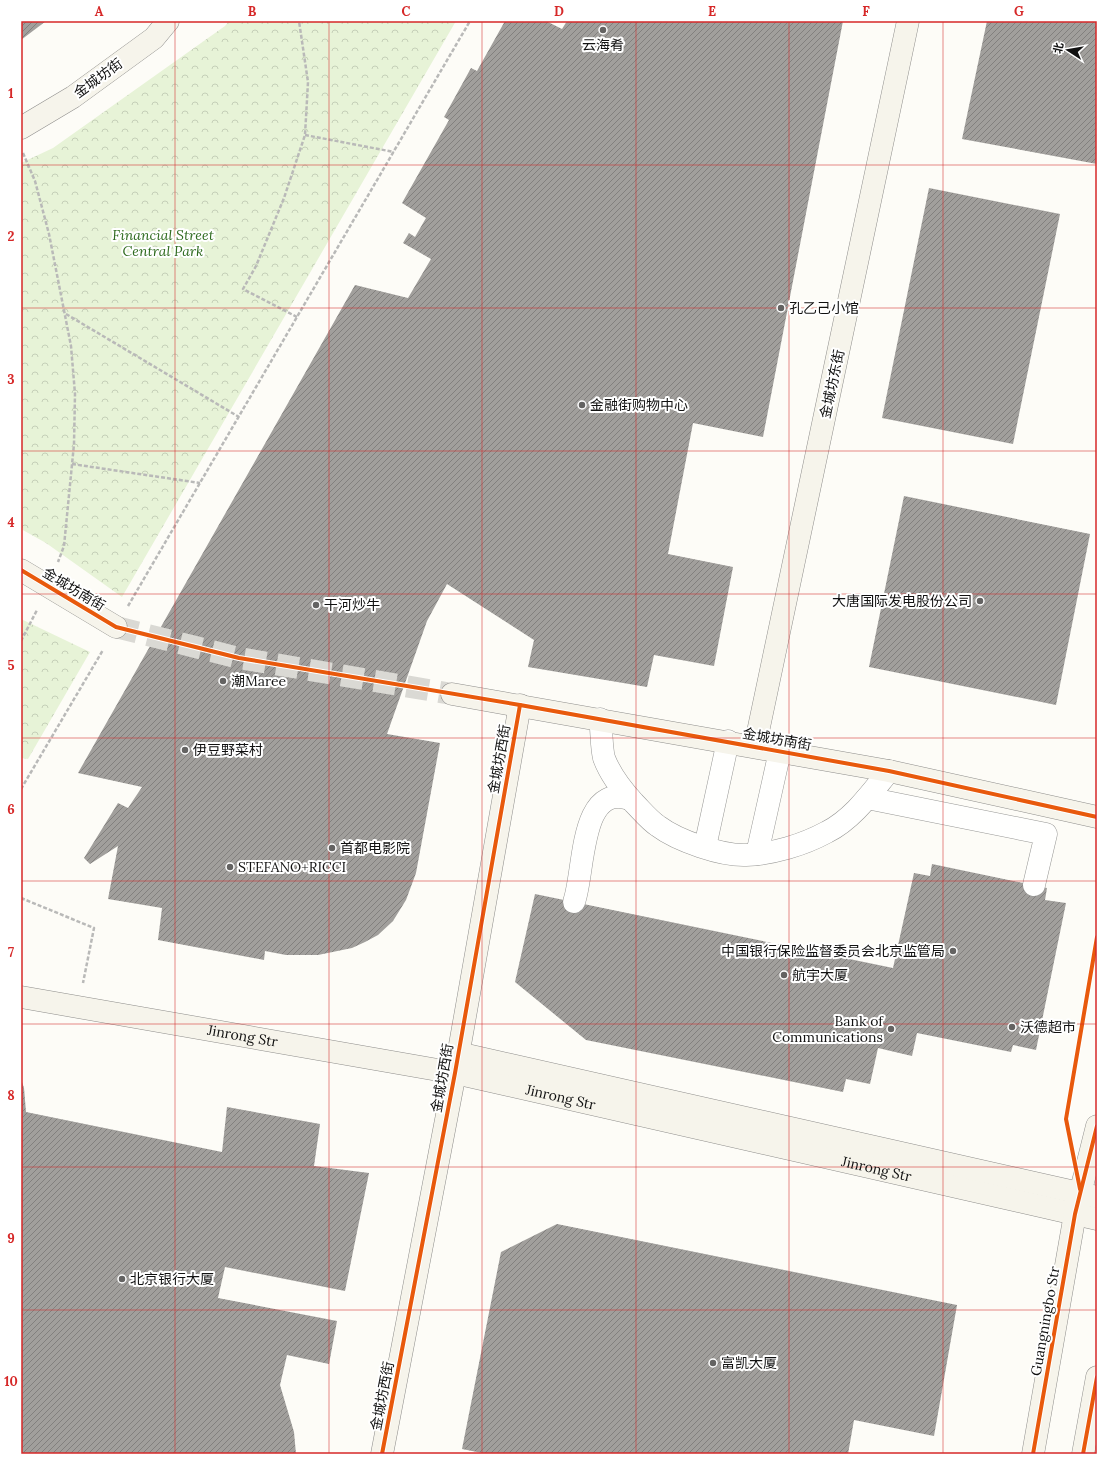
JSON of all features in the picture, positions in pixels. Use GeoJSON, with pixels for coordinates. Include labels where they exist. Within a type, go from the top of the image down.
{"type":"FeatureCollection","features":[{"type":"Feature","properties":{"kind":"street","name":"金城坊街"},"geometry":{"type":"LineString","coordinates":[[21,128],[73,96],[148,42],[168,21]]}},
{"type":"Feature","properties":{"kind":"street","name":"金城坊东街"},"geometry":{"type":"LineString","coordinates":[[756,746],[908,21]]}},
{"type":"Feature","properties":{"kind":"street","name":"金城坊南街"},"geometry":{"type":"LineString","coordinates":[[21,570],[116,627]]}},
{"type":"Feature","properties":{"kind":"street","name":"金城坊南街"},"geometry":{"type":"LineString","coordinates":[[452,694],[728,741],[889,771],[1097,817]]}},
{"type":"Feature","properties":{"kind":"street","name":"金城坊西街"},"geometry":{"type":"LineString","coordinates":[[382,1454],[457,1063],[520,705]]}},
{"type":"Feature","properties":{"kind":"street"},"geometry":{"type":"LineString","coordinates":[[600,719],[604,758],[630,799],[658,826],[674,836],[705,847],[733,854],[757,854],[786,848],[828,832],[857,809],[889,771]]}},
{"type":"Feature","properties":{"kind":"street"},"geometry":{"type":"LineString","coordinates":[[705,847],[728,741]]}},
{"type":"Feature","properties":{"kind":"street"},"geometry":{"type":"LineString","coordinates":[[757,854],[780,751]]}},
{"type":"Feature","properties":{"kind":"street"},"geometry":{"type":"LineString","coordinates":[[574,902],[590,823],[596,809],[607,798],[624,797],[630,799]]}},
{"type":"Feature","properties":{"kind":"street"},"geometry":{"type":"LineString","coordinates":[[867,798],[1046,834],[1034,885]]}},
{"type":"Feature","properties":{"kind":"street","name":"Jinrong Str"},"geometry":{"type":"LineString","coordinates":[[21,997],[78,1007],[457,1063],[1097,1219]]}},
{"type":"Feature","properties":{"kind":"street"},"geometry":{"type":"LineString","coordinates":[[457,1063],[1089,1195]]}},
{"type":"Feature","properties":{"kind":"street","name":"Guangningbo Str"},"geometry":{"type":"LineString","coordinates":[[1033,1454],[1075,1214],[1089,1195],[1097,1126]]}},
{"type":"Feature","properties":{"kind":"street"},"geometry":{"type":"LineString","coordinates":[[1083,1454],[1097,1376]]}},
{"type":"Feature","properties":{"kind":"path"},"geometry":{"type":"LineString","coordinates":[[297,317],[243,289],[256,266],[281,204],[305,135],[308,82],[299,21]]}},
{"type":"Feature","properties":{"kind":"path"},"geometry":{"type":"LineString","coordinates":[[21,789],[470,21]]}},
{"type":"Feature","properties":{"kind":"path"},"geometry":{"type":"LineString","coordinates":[[305,135],[394,152]]}},
{"type":"Feature","properties":{"kind":"path"},"geometry":{"type":"LineString","coordinates":[[21,149],[35,181],[47,226],[71,346],[75,394],[72,464],[64,546],[49,587],[21,641]]}},
{"type":"Feature","properties":{"kind":"path"},"geometry":{"type":"LineString","coordinates":[[65,313],[239,417]]}},
{"type":"Feature","properties":{"kind":"path"},"geometry":{"type":"LineString","coordinates":[[72,464],[200,483]]}},
{"type":"Feature","properties":{"kind":"path"},"geometry":{"type":"LineString","coordinates":[[21,780],[26,781]]}},
{"type":"Feature","properties":{"kind":"path"},"geometry":{"type":"LineString","coordinates":[[21,898],[94,928],[78,1007]]}},
{"type":"Feature","properties":{"kind":"green space","name":"Financial Street Central Park"},"geometry":{"type":"Polygon","coordinates":[[[229,21],[456,21],[122,597],[46,543],[21,529],[21,163],[53,148],[225,26],[229,21]]]}},
{"type":"Feature","properties":{"kind":"green space"},"geometry":{"type":"Polygon","coordinates":[[[21,619],[90,652],[28,759],[21,758],[21,619]]]}},
{"type":"Feature","properties":{"kind":"building"},"geometry":{"type":"Polygon","coordinates":[[[21,21],[46,21],[21,40],[21,21]]]}},
{"type":"Feature","properties":{"kind":"building","name":"金融街购物中心"},"geometry":{"type":"Polygon","coordinates":[[[505,21],[546,21],[562,29],[567,21],[843,21],[763,437],[693,423],[668,554],[733,567],[714,666],[654,655],[647,687],[528,667],[534,640],[447,584],[427,621],[387,734],[440,743],[416,873],[406,900],[393,921],[378,935],[352,948],[318,955],[286,955],[265,951],[264,960],[158,940],[162,908],[108,899],[118,846],[90,864],[84,858],[118,803],[128,808],[142,787],[78,773],[355,285],[408,298],[431,259],[403,243],[409,233],[415,237],[426,218],[402,203],[449,120],[444,117],[471,68],[477,71],[505,21]]]}},
{"type":"Feature","properties":{"kind":"building"},"geometry":{"type":"Polygon","coordinates":[[[987,21],[1097,21],[1097,164],[962,139],[987,21]]]}},
{"type":"Feature","properties":{"kind":"building"},"geometry":{"type":"Polygon","coordinates":[[[929,188],[1060,214],[1013,444],[882,418],[929,188]]]}},
{"type":"Feature","properties":{"kind":"building","name":"大唐国际发电股份公司"},"geometry":{"type":"Polygon","coordinates":[[[904,496],[1090,534],[1056,705],[869,667],[904,496]]]}},
{"type":"Feature","properties":{"kind":"building","name":"航宇大厦"},"geometry":{"type":"Polygon","coordinates":[[[932,864],[1047,888],[1045,900],[1066,903],[1036,1050],[1013,1045],[1011,1052],[917,1033],[912,1056],[878,1048],[870,1084],[846,1079],[843,1092],[586,1040],[515,982],[535,894],[893,968],[914,873],[930,876],[932,864]]]}},
{"type":"Feature","properties":{"kind":"building","name":"北京银行大厦"},"geometry":{"type":"Polygon","coordinates":[[[21,1079],[24,1088],[26,1112],[222,1152],[227,1107],[320,1124],[314,1166],[369,1173],[345,1291],[225,1267],[218,1298],[337,1321],[329,1364],[287,1355],[280,1385],[294,1432],[296,1454],[21,1454],[21,1079]]]}},
{"type":"Feature","properties":{"kind":"building","name":"富凯大厦"},"geometry":{"type":"Polygon","coordinates":[[[557,1224],[957,1305],[934,1436],[854,1420],[848,1454],[487,1454],[462,1449],[501,1252],[557,1224]]]}},
{"type":"Feature","properties":{"kind":"tunnel"},"geometry":{"type":"LineString","coordinates":[[116,627],[239,658],[452,694]]}},
{"type":"Feature","properties":{"kind":"cycle path"},"geometry":{"type":"LineString","coordinates":[[21,570],[116,627],[239,658],[520,705],[889,771],[1097,817]]}},
{"type":"Feature","properties":{"kind":"cycle path"},"geometry":{"type":"LineString","coordinates":[[382,1454],[455,1073],[520,705]]}},
{"type":"Feature","properties":{"kind":"cycle path"},"geometry":{"type":"LineString","coordinates":[[1080,1189],[1066,1119],[1097,937]]}},
{"type":"Feature","properties":{"kind":"cycle path"},"geometry":{"type":"LineString","coordinates":[[1033,1454],[1075,1214],[1097,1126]]}},
{"type":"Feature","properties":{"kind":"cycle path"},"geometry":{"type":"LineString","coordinates":[[1083,1454],[1097,1377]]}},
{"type":"Feature","properties":{"kind":"place","name":"云海肴"},"geometry":{"type":"Point","coordinates":[603,30]}},
{"type":"Feature","properties":{"kind":"place","name":"孔乙己小馆"},"geometry":{"type":"Point","coordinates":[781,308]}},
{"type":"Feature","properties":{"kind":"place","name":"金融街购物中心"},"geometry":{"type":"Point","coordinates":[582,405]}},
{"type":"Feature","properties":{"kind":"place","name":"大唐国际发电股份公司"},"geometry":{"type":"Point","coordinates":[980,601]}},
{"type":"Feature","properties":{"kind":"place","name":"干河炒牛"},"geometry":{"type":"Point","coordinates":[316,605]}},
{"type":"Feature","properties":{"kind":"place","name":"潮Maree"},"geometry":{"type":"Point","coordinates":[223,681]}},
{"type":"Feature","properties":{"kind":"place","name":"伊豆野菜村"},"geometry":{"type":"Point","coordinates":[185,750]}},
{"type":"Feature","properties":{"kind":"place","name":"首都电影院"},"geometry":{"type":"Point","coordinates":[332,848]}},
{"type":"Feature","properties":{"kind":"place","name":"STEFANO+RICCI"},"geometry":{"type":"Point","coordinates":[230,867]}},
{"type":"Feature","properties":{"kind":"place","name":"中国银行保险监督委员会北京监管局"},"geometry":{"type":"Point","coordinates":[953,951]}},
{"type":"Feature","properties":{"kind":"place","name":"航宇大厦"},"geometry":{"type":"Point","coordinates":[784,975]}},
{"type":"Feature","properties":{"kind":"place","name":"沃德超市"},"geometry":{"type":"Point","coordinates":[1012,1027]}},
{"type":"Feature","properties":{"kind":"place","name":"Bank of Communications"},"geometry":{"type":"Point","coordinates":[891,1029]}},
{"type":"Feature","properties":{"kind":"place","name":"北京银行大厦"},"geometry":{"type":"Point","coordinates":[122,1279]}},
{"type":"Feature","properties":{"kind":"place","name":"富凯大厦"},"geometry":{"type":"Point","coordinates":[713,1363]}}]}
